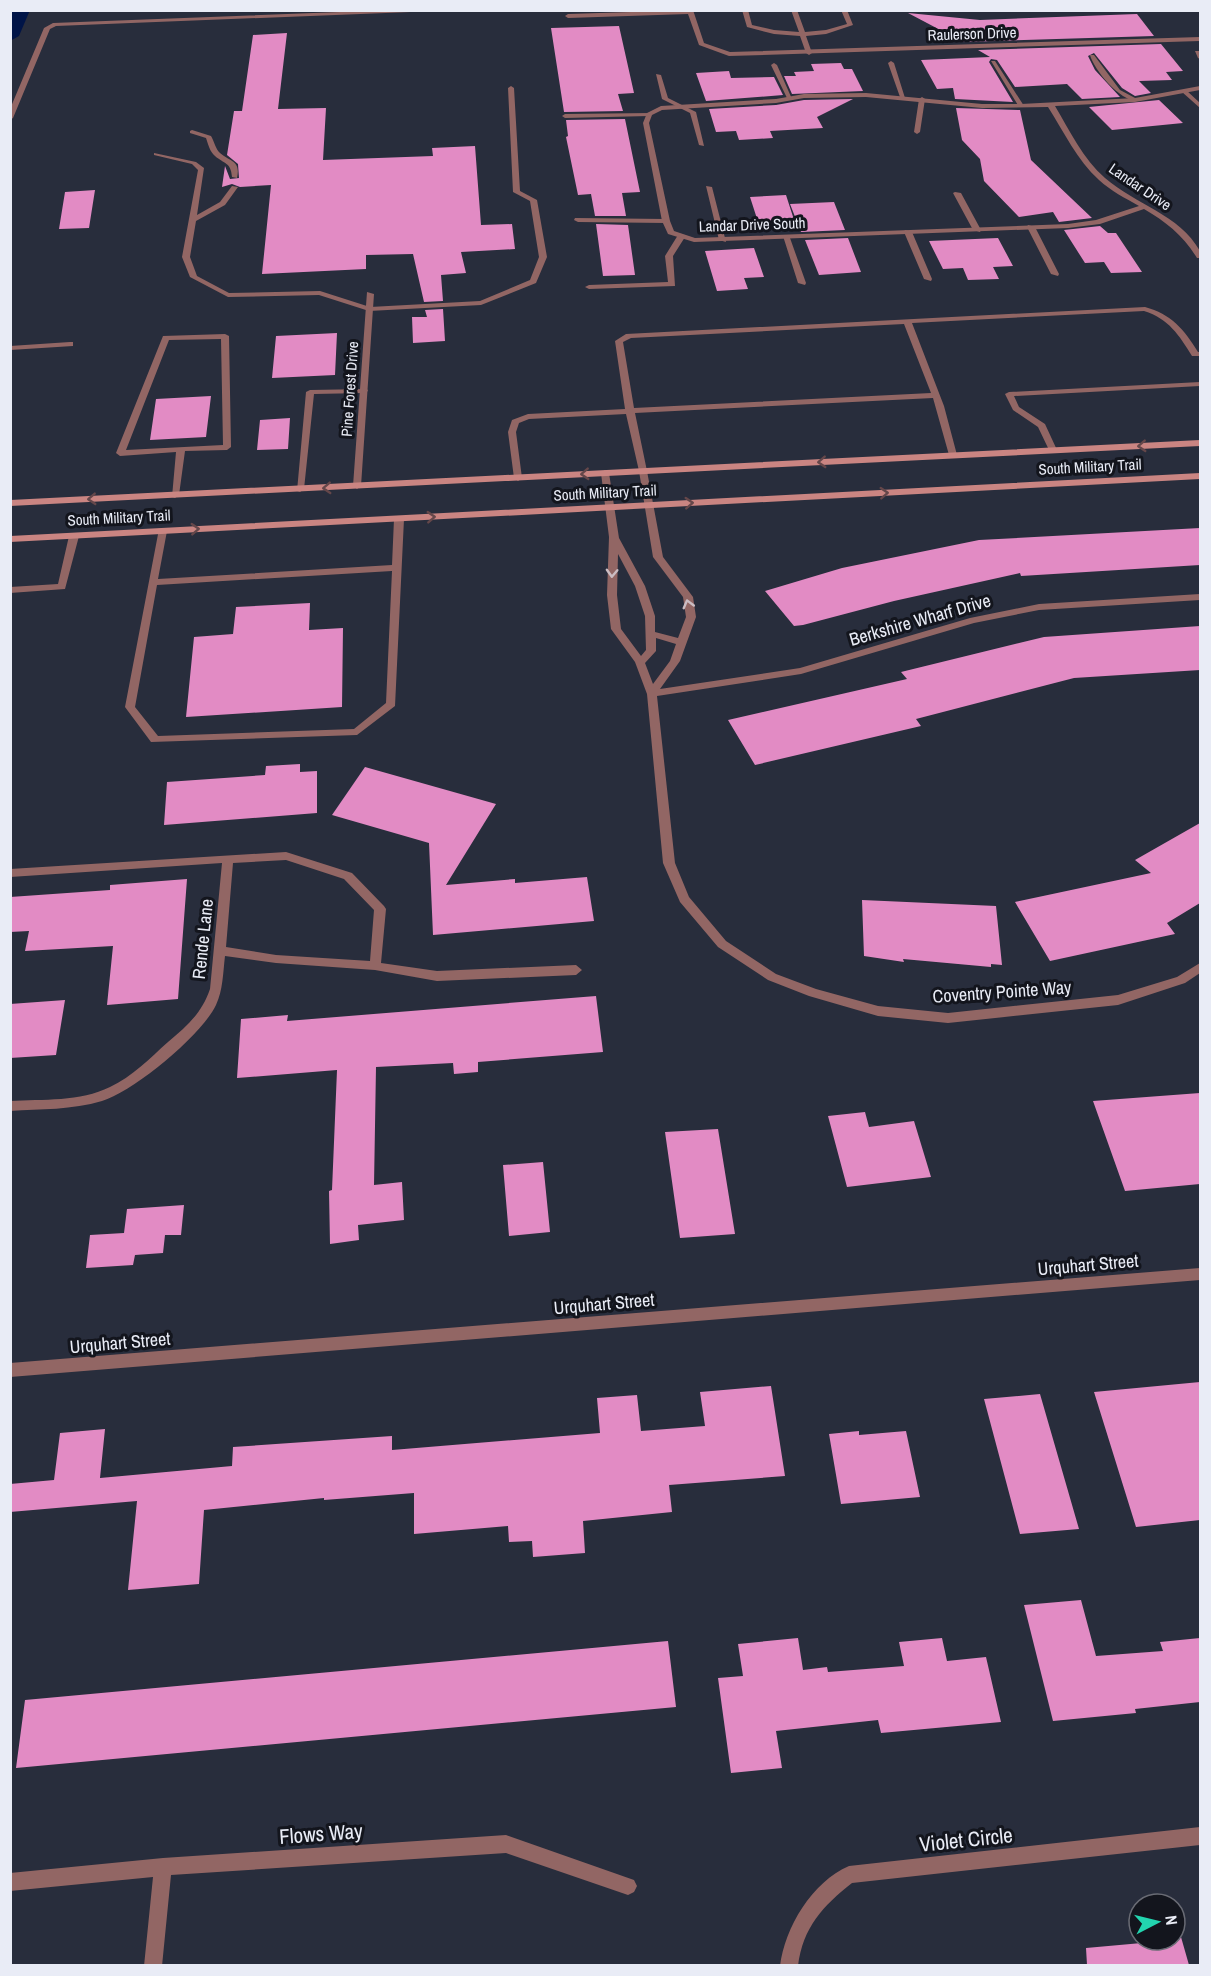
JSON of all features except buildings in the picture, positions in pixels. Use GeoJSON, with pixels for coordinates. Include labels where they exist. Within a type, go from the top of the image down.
{"type":"FeatureCollection","features":[{"type":"Feature","properties":{"kind":"main road","name":"South Military Trail"},"geometry":{"type":"LineString","coordinates":[[10,503],[1200,443]]}},
{"type":"Feature","properties":{"kind":"main road","name":"South Military Trail"},"geometry":{"type":"LineString","coordinates":[[10,539],[1200,476]]}},
{"type":"Feature","properties":{"kind":"street"},"geometry":{"type":"LineString","coordinates":[[10,118],[47,28],[55,24],[458,10]]}},
{"type":"Feature","properties":{"kind":"street"},"geometry":{"type":"LineString","coordinates":[[745,10],[748,26],[768,33],[834,32],[850,25],[844,10]]}},
{"type":"Feature","properties":{"kind":"street"},"geometry":{"type":"LineString","coordinates":[[794,10],[809,53]]}},
{"type":"Feature","properties":{"kind":"street"},"geometry":{"type":"LineString","coordinates":[[568,16],[690,11]]}},
{"type":"Feature","properties":{"kind":"street","name":"Raulerson Drive"},"geometry":{"type":"LineString","coordinates":[[690,11],[700,44],[717,52],[744,55],[1200,39]]}},
{"type":"Feature","properties":{"kind":"street"},"geometry":{"type":"LineString","coordinates":[[1092,56],[1118,91],[1135,99]]}},
{"type":"Feature","properties":{"kind":"street"},"geometry":{"type":"LineString","coordinates":[[993,62],[1021,106]]}},
{"type":"Feature","properties":{"kind":"street"},"geometry":{"type":"LineString","coordinates":[[891,63],[903,97]]}},
{"type":"Feature","properties":{"kind":"street"},"geometry":{"type":"LineString","coordinates":[[774,65],[790,98]]}},
{"type":"Feature","properties":{"kind":"street"},"geometry":{"type":"LineString","coordinates":[[658,75],[665,99],[693,112],[702,145]]}},
{"type":"Feature","properties":{"kind":"street"},"geometry":{"type":"LineString","coordinates":[[156,154],[194,163],[202,169],[186,257],[194,277],[228,295],[320,293],[369,309],[481,303],[533,281],[543,257],[533,200],[517,192],[511,88]]}},
{"type":"Feature","properties":{"kind":"street"},"geometry":{"type":"LineString","coordinates":[[565,116],[649,114],[661,108],[680,106],[759,103],[790,98],[866,94],[982,106],[1021,106],[1135,99],[1200,88]]}},
{"type":"Feature","properties":{"kind":"street"},"geometry":{"type":"LineString","coordinates":[[1184,91],[1200,106]]}},
{"type":"Feature","properties":{"kind":"street"},"geometry":{"type":"LineString","coordinates":[[917,132],[922,99]]}},
{"type":"Feature","properties":{"kind":"street","name":"Landar Drive"},"geometry":{"type":"LineString","coordinates":[[1050,104],[1097,174],[1183,234],[1200,256]]}},
{"type":"Feature","properties":{"kind":"street"},"geometry":{"type":"LineString","coordinates":[[578,220],[666,221],[646,123],[649,114]]}},
{"type":"Feature","properties":{"kind":"street"},"geometry":{"type":"LineString","coordinates":[[192,132],[209,137],[216,154],[231,161],[236,169],[236,177]]}},
{"type":"Feature","properties":{"kind":"street"},"geometry":{"type":"LineString","coordinates":[[194,219],[218,209],[231,195],[234,187]]}},
{"type":"Feature","properties":{"kind":"street"},"geometry":{"type":"LineString","coordinates":[[708,187],[723,240]]}},
{"type":"Feature","properties":{"kind":"street"},"geometry":{"type":"LineString","coordinates":[[957,193],[977,230]]}},
{"type":"Feature","properties":{"kind":"street","name":"Landar Drive South"},"geometry":{"type":"LineString","coordinates":[[666,221],[671,232],[681,237],[694,240],[723,240],[1083,225],[1143,207]]}},
{"type":"Feature","properties":{"kind":"street"},"geometry":{"type":"LineString","coordinates":[[1031,227],[1055,274]]}},
{"type":"Feature","properties":{"kind":"street"},"geometry":{"type":"LineString","coordinates":[[909,232],[928,279]]}},
{"type":"Feature","properties":{"kind":"street"},"geometry":{"type":"LineString","coordinates":[[589,287],[672,284],[669,256],[681,237]]}},
{"type":"Feature","properties":{"kind":"street"},"geometry":{"type":"LineString","coordinates":[[786,238],[802,284]]}},
{"type":"Feature","properties":{"kind":"street","name":"Pine Forest Drive"},"geometry":{"type":"LineString","coordinates":[[357,486],[370,294]]}},
{"type":"Feature","properties":{"kind":"street"},"geometry":{"type":"LineString","coordinates":[[652,694],[675,661],[691,617],[688,597],[658,557],[619,341],[629,336],[1145,309],[1163,314],[1177,326],[1198,354],[1200,365]]}},
{"type":"Feature","properties":{"kind":"street"},"geometry":{"type":"LineString","coordinates":[[908,321],[936,396],[953,455]]}},
{"type":"Feature","properties":{"kind":"street"},"geometry":{"type":"LineString","coordinates":[[225,336],[226,447],[181,449],[120,453],[165,338],[225,336]]}},
{"type":"Feature","properties":{"kind":"street"},"geometry":{"type":"LineString","coordinates":[[10,348],[70,344]]}},
{"type":"Feature","properties":{"kind":"street"},"geometry":{"type":"LineString","coordinates":[[1053,450],[1042,426],[1016,408],[1009,394],[1200,384]]}},
{"type":"Feature","properties":{"kind":"street"},"geometry":{"type":"LineString","coordinates":[[300,489],[310,392],[364,391]]}},
{"type":"Feature","properties":{"kind":"street"},"geometry":{"type":"LineString","coordinates":[[518,478],[512,432],[515,423],[528,417],[936,396]]}},
{"type":"Feature","properties":{"kind":"street"},"geometry":{"type":"LineString","coordinates":[[175,495],[181,449]]}},
{"type":"Feature","properties":{"kind":"street","name":"Coventry Pointe Way"},"geometry":{"type":"LineString","coordinates":[[605,473],[614,537],[612,595],[616,629],[640,662],[652,694],[669,863],[684,899],[722,944],[772,977],[813,993],[878,1011],[948,1018],[1118,1000],[1181,980],[1200,967]]}},
{"type":"Feature","properties":{"kind":"street"},"geometry":{"type":"LineString","coordinates":[[162,531],[130,707],[155,740],[357,732],[391,704],[399,519]]}},
{"type":"Feature","properties":{"kind":"street"},"geometry":{"type":"LineString","coordinates":[[10,590],[62,586],[74,536]]}},
{"type":"Feature","properties":{"kind":"street","name":"Coventry Pointe Way"},"geometry":{"type":"LineString","coordinates":[[614,537],[640,586],[650,616],[651,651],[640,662]]}},
{"type":"Feature","properties":{"kind":"street"},"geometry":{"type":"LineString","coordinates":[[153,582],[397,568]]}},
{"type":"Feature","properties":{"kind":"street","name":"Berkshire Wharf Drive"},"geometry":{"type":"LineString","coordinates":[[652,694],[801,671],[973,620],[1039,607],[1200,597]]}},
{"type":"Feature","properties":{"kind":"street"},"geometry":{"type":"LineString","coordinates":[[650,634],[682,642]]}},
{"type":"Feature","properties":{"kind":"street"},"geometry":{"type":"LineString","coordinates":[[10,873],[286,856],[348,876],[380,909],[375,966]]}},
{"type":"Feature","properties":{"kind":"street","name":"Rende Lane"},"geometry":{"type":"LineString","coordinates":[[10,1106],[88,1099],[113,1092],[134,1079],[198,1023],[212,1007],[220,951],[228,859]]}},
{"type":"Feature","properties":{"kind":"street"},"geometry":{"type":"LineString","coordinates":[[220,951],[276,959],[375,966],[437,976],[576,970]]}},
{"type":"Feature","properties":{"kind":"street","name":"Urquhart Street"},"geometry":{"type":"LineString","coordinates":[[10,1370],[1200,1274]]}},
{"type":"Feature","properties":{"kind":"street","name":"Violet Circle"},"geometry":{"type":"LineString","coordinates":[[789,1965],[800,1925],[821,1895],[849,1875],[1200,1836]]}},
{"type":"Feature","properties":{"kind":"street","name":"Flows Way"},"geometry":{"type":"LineString","coordinates":[[10,1882],[163,1867],[506,1844],[628,1886]]}},
{"type":"Feature","properties":{"kind":"street"},"geometry":{"type":"LineString","coordinates":[[153,1965],[163,1867]]}},
{"type":"Feature","properties":{"kind":"waterway"},"geometry":{"type":"LineString","coordinates":[[10,36],[22,10]]}}]}
